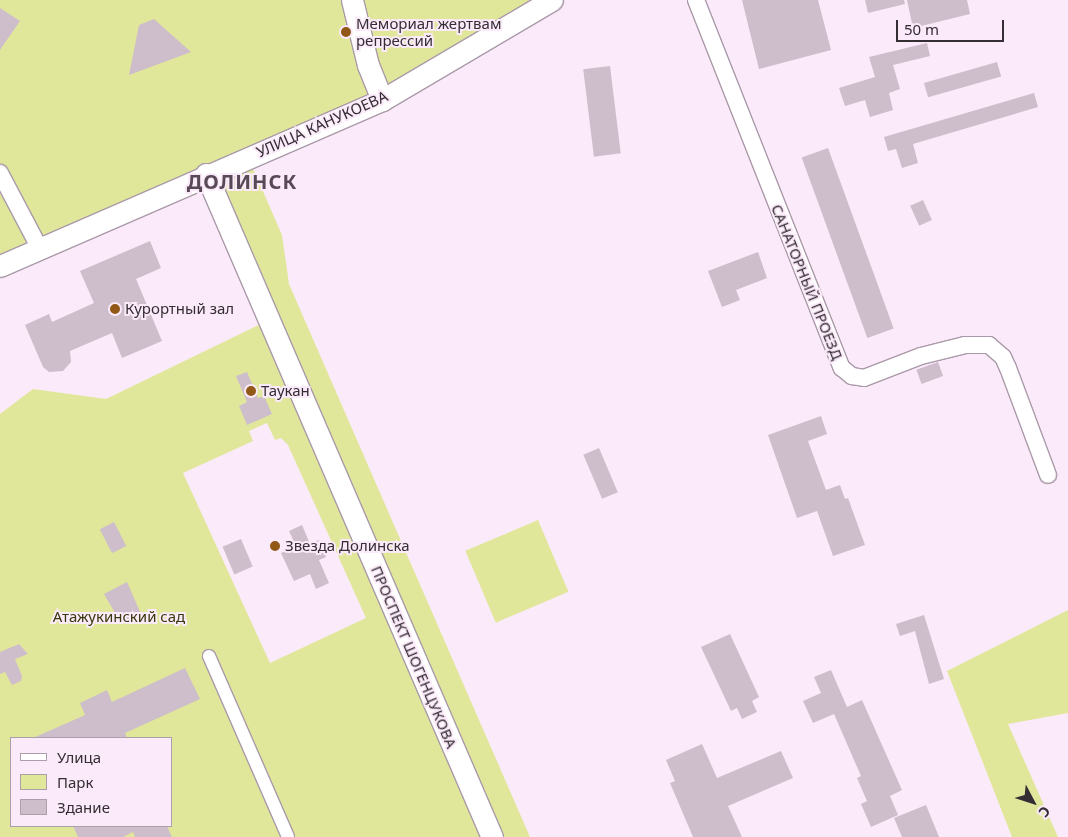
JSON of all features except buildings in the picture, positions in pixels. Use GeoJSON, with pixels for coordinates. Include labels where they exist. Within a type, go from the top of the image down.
{"type":"FeatureCollection","features":[{"type":"Feature","properties":{"kind":"street"},"geometry":{"type":"LineString","coordinates":[[352,0],[368,65],[382,100]]}},
{"type":"Feature","properties":{"kind":"street","name":"УЛИЦА КАНУКОЕВА"},"geometry":{"type":"LineString","coordinates":[[0,266],[206,174],[382,100],[552,0]]}},
{"type":"Feature","properties":{"kind":"street","name":"САНАТОРНЫЙ ПРОЕЗД"},"geometry":{"type":"LineString","coordinates":[[696,0],[842,368],[852,376],[864,378],[921,356],[965,345],[989,345],[1003,357],[1048,475]]}},
{"type":"Feature","properties":{"kind":"street"},"geometry":{"type":"LineString","coordinates":[[0,173],[40,249]]}},
{"type":"Feature","properties":{"kind":"street","name":"ПРОСПЕКТ ШОГЕНЦУКОВА"},"geometry":{"type":"LineString","coordinates":[[206,174],[492,837]]}},
{"type":"Feature","properties":{"kind":"street"},"geometry":{"type":"LineString","coordinates":[[209,656],[288,837]]}},
{"type":"Feature","properties":{"kind":"green space","name":"Атажукинский сад"},"geometry":{"type":"Polygon","coordinates":[[[0,0],[552,0],[248,157],[282,235],[289,284],[530,837],[0,837],[0,414],[33,389],[106,399],[269,320],[206,174],[0,266],[0,0]],[[267,423],[249,431],[253,441],[183,473],[270,663],[366,618],[288,445],[281,438],[275,440],[267,423]]]}},
{"type":"Feature","properties":{"kind":"green space"},"geometry":{"type":"Polygon","coordinates":[[[538,520],[568,592],[496,623],[465,551],[538,520]]]}},
{"type":"Feature","properties":{"kind":"green space"},"geometry":{"type":"Polygon","coordinates":[[[1068,610],[1068,713],[1008,724],[1058,837],[1012,837],[947,671],[1068,610]]]}},
{"type":"Feature","properties":{"kind":"place","name":"Мемориал жертвам репрессий"},"geometry":{"type":"Point","coordinates":[346,32]}},
{"type":"Feature","properties":{"kind":"place","name":"Курортный зал"},"geometry":{"type":"Point","coordinates":[115,309]}},
{"type":"Feature","properties":{"kind":"place","name":"Таукан"},"geometry":{"type":"Point","coordinates":[251,391]}},
{"type":"Feature","properties":{"kind":"place","name":"Звезда Долинска"},"geometry":{"type":"Point","coordinates":[275,546]}},
{"type":"Feature","properties":{"kind":"district","name":"ДОЛИНСК"},"geometry":{"type":"Point","coordinates":[242,181]}}]}
